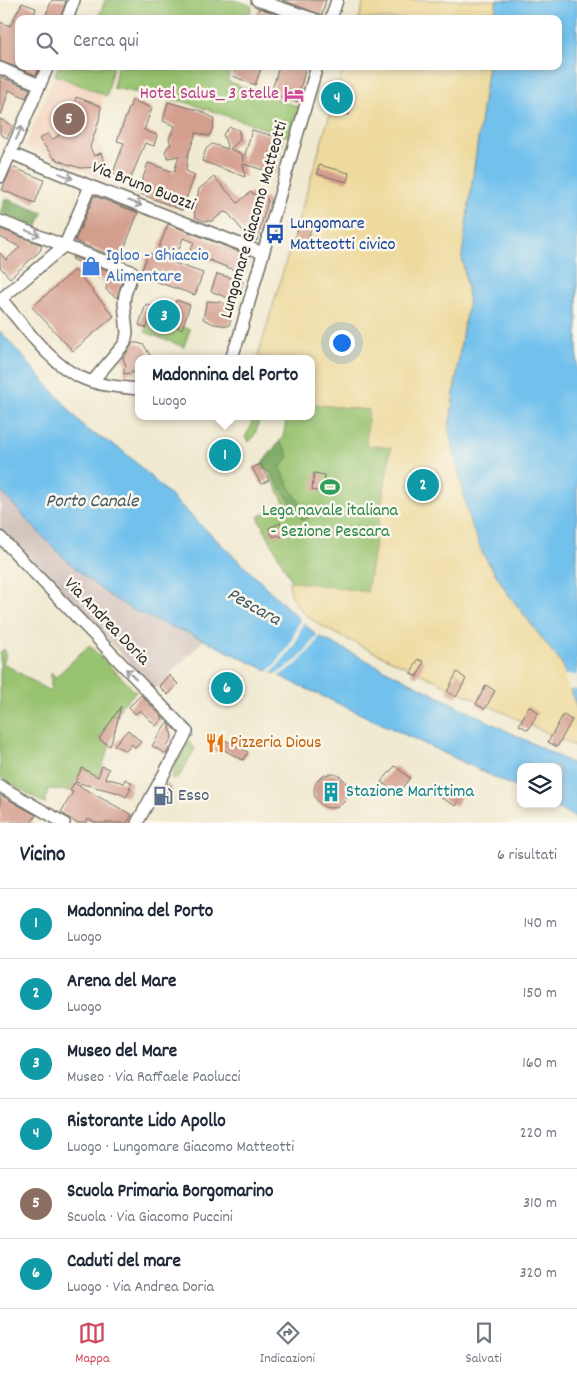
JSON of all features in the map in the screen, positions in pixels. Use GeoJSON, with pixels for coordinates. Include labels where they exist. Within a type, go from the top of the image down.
{"type":"FeatureCollection","features":[{"type":"Feature","properties":{"kind":"street"},"geometry":{"type":"LineString","coordinates":[[68,15],[74,0]]}},
{"type":"Feature","properties":{"kind":"street"},"geometry":{"type":"LineString","coordinates":[[257,0],[280,4],[305,15]]}},
{"type":"Feature","properties":{"kind":"street"},"geometry":{"type":"LineString","coordinates":[[332,15],[337,0]]}},
{"type":"Feature","properties":{"kind":"street"},"geometry":{"type":"LineString","coordinates":[[0,68],[40,85]]}},
{"type":"Feature","properties":{"kind":"street"},"geometry":{"type":"LineString","coordinates":[[0,177],[46,70]]}},
{"type":"Feature","properties":{"kind":"street","name":"Lungomare Giacomo Matteotti"},"geometry":{"type":"LineString","coordinates":[[233,355],[316,70]]}},
{"type":"Feature","properties":{"kind":"street","name":"Via Bruno Buozzi"},"geometry":{"type":"LineString","coordinates":[[10,153],[263,253]]}},
{"type":"Feature","properties":{"kind":"street"},"geometry":{"type":"LineString","coordinates":[[90,186],[65,245],[1,299],[41,346],[56,361],[77,376],[92,382],[135,388]]}},
{"type":"Feature","properties":{"kind":"street"},"geometry":{"type":"LineString","coordinates":[[0,221],[133,272],[125,294],[127,333],[125,342],[92,382]]}},
{"type":"Feature","properties":{"kind":"street","name":"Via Andrea Doria"},"geometry":{"type":"LineString","coordinates":[[0,537],[186,732],[137,823]]}},
{"type":"Feature","properties":{"kind":"street"},"geometry":{"type":"LineString","coordinates":[[0,786],[47,819],[64,823]]}},
{"type":"Feature","properties":{"kind":"shaded area"},"geometry":{"type":"Polygon","coordinates":[[[55,75],[103,95],[99,143],[108,162],[103,179],[25,147],[55,75]]]}},
{"type":"Feature","properties":{"kind":"shaded area"},"geometry":{"type":"Polygon","coordinates":[[[0,490],[50,544],[86,576],[120,602],[143,616],[204,640],[155,689],[0,528],[0,490]]]}},
{"type":"Feature","properties":{"kind":"green space"},"geometry":{"type":"Polygon","coordinates":[[[105,0],[236,0],[252,6],[249,15],[99,15],[105,0]]]}},
{"type":"Feature","properties":{"kind":"green space"},"geometry":{"type":"Polygon","coordinates":[[[57,70],[112,70],[107,96],[55,75],[57,70]]]}},
{"type":"Feature","properties":{"kind":"green space"},"geometry":{"type":"Polygon","coordinates":[[[116,70],[231,70],[227,81],[299,107],[290,137],[185,102],[113,88],[116,70]]]}},
{"type":"Feature","properties":{"kind":"green space"},"geometry":{"type":"Polygon","coordinates":[[[5,198],[43,213],[37,228],[0,213],[5,198]]]}},
{"type":"Feature","properties":{"kind":"green space"},"geometry":{"type":"Polygon","coordinates":[[[150,318],[181,329],[182,327],[190,329],[184,347],[145,332],[150,318]]]}},
{"type":"Feature","properties":{"kind":"green space","name":"Lega navale italiana - Sezione Pescara"},"geometry":{"type":"Polygon","coordinates":[[[315,404],[369,410],[391,448],[367,593],[292,582],[258,517],[285,504],[263,462],[283,437],[286,420],[315,420],[315,404]]]}},
{"type":"Feature","properties":{"kind":"green space"},"geometry":{"type":"Polygon","coordinates":[[[252,420],[258,420],[255,433],[249,442],[245,437],[251,427],[252,420]]]}},
{"type":"Feature","properties":{"kind":"green space"},"geometry":{"type":"Polygon","coordinates":[[[279,442],[285,448],[289,457],[280,468],[281,471],[307,513],[309,517],[306,520],[302,519],[271,473],[267,470],[260,470],[263,462],[279,442]]]}},
{"type":"Feature","properties":{"kind":"green space"},"geometry":{"type":"Polygon","coordinates":[[[89,645],[136,692],[121,706],[120,710],[118,709],[99,739],[110,746],[98,777],[82,768],[70,791],[48,789],[45,804],[0,777],[0,652],[4,649],[6,655],[3,663],[51,692],[51,673],[56,677],[89,645]]]}},
{"type":"Feature","properties":{"kind":"green space"},"geometry":{"type":"Polygon","coordinates":[[[189,741],[195,749],[179,777],[172,779],[173,770],[189,741]]]}},
{"type":"Feature","properties":{"kind":"sand"},"geometry":{"type":"Polygon","coordinates":[[[364,0],[497,0],[495,15],[360,15],[364,0]]]}},
{"type":"Feature","properties":{"kind":"sand"},"geometry":{"type":"Polygon","coordinates":[[[343,70],[487,70],[462,256],[469,302],[463,329],[449,430],[483,554],[509,595],[562,664],[577,709],[577,747],[340,636],[314,621],[300,608],[294,600],[289,581],[367,592],[391,448],[366,445],[369,410],[315,404],[315,355],[258,355],[343,70]]]}},
{"type":"Feature","properties":{"kind":"water"},"geometry":{"type":"Polygon","coordinates":[[[497,0],[577,0],[577,709],[562,664],[509,595],[483,554],[470,522],[449,430],[463,329],[469,302],[462,256],[487,70],[562,70],[562,15],[495,15],[497,0]]]}},
{"type":"Feature","properties":{"kind":"water","name":"Porto Canale"},"geometry":{"type":"Polygon","coordinates":[[[0,331],[87,430],[120,449],[131,458],[316,635],[577,766],[577,818],[557,808],[562,808],[562,763],[517,763],[517,788],[204,640],[142,614],[121,603],[87,579],[42,536],[0,490],[0,331]]]}},
{"type":"Feature","properties":{"kind":"pier"},"geometry":{"type":"Polygon","coordinates":[[[301,617],[304,621],[294,646],[270,675],[266,673],[276,664],[290,644],[301,617]]]}},
{"type":"Feature","properties":{"kind":"pier"},"geometry":{"type":"Polygon","coordinates":[[[318,633],[320,635],[315,644],[297,664],[279,676],[271,676],[298,659],[318,633]]]}},
{"type":"Feature","properties":{"kind":"pier"},"geometry":{"type":"Polygon","coordinates":[[[563,675],[577,675],[577,690],[568,689],[563,675]]]}},
{"type":"Feature","properties":{"kind":"building"},"geometry":{"type":"Polygon","coordinates":[[[52,0],[66,1],[61,15],[46,15],[52,0]]]}},
{"type":"Feature","properties":{"kind":"building"},"geometry":{"type":"Polygon","coordinates":[[[282,0],[326,0],[322,15],[282,0]]]}},
{"type":"Feature","properties":{"kind":"building"},"geometry":{"type":"Polygon","coordinates":[[[22,3],[36,8],[34,15],[16,15],[22,3]]]}},
{"type":"Feature","properties":{"kind":"building"},"geometry":{"type":"Polygon","coordinates":[[[259,8],[279,15],[256,15],[259,8]]]}},
{"type":"Feature","properties":{"kind":"building"},"geometry":{"type":"Polygon","coordinates":[[[15,16],[15,67],[0,61],[0,22],[10,26],[15,16]]]}},
{"type":"Feature","properties":{"kind":"building"},"geometry":{"type":"Polygon","coordinates":[[[23,70],[38,70],[36,75],[23,70]]]}},
{"type":"Feature","properties":{"kind":"building"},"geometry":{"type":"Polygon","coordinates":[[[235,70],[261,70],[255,85],[233,76],[235,70]]]}},
{"type":"Feature","properties":{"kind":"building"},"geometry":{"type":"Polygon","coordinates":[[[278,70],[305,70],[297,102],[271,94],[278,70]]]}},
{"type":"Feature","properties":{"kind":"building"},"geometry":{"type":"Polygon","coordinates":[[[0,77],[30,89],[26,98],[9,90],[1,115],[0,115],[0,77]]]}},
{"type":"Feature","properties":{"kind":"building"},"geometry":{"type":"Polygon","coordinates":[[[330,83],[347,88],[345,97],[354,100],[349,115],[323,107],[330,83]]]}},
{"type":"Feature","properties":{"kind":"building"},"geometry":{"type":"Polygon","coordinates":[[[76,97],[101,106],[99,120],[90,147],[94,156],[101,153],[105,163],[96,167],[81,168],[54,158],[39,139],[48,133],[52,140],[63,132],[76,97]]]}},
{"type":"Feature","properties":{"kind":"building"},"geometry":{"type":"Polygon","coordinates":[[[132,100],[152,108],[144,130],[157,135],[154,146],[145,143],[130,180],[113,173],[124,143],[117,141],[132,100]]]}},
{"type":"Feature","properties":{"kind":"building"},"geometry":{"type":"Polygon","coordinates":[[[168,102],[201,111],[214,118],[213,128],[209,136],[196,133],[188,155],[186,171],[195,175],[182,210],[138,193],[148,163],[174,172],[179,156],[168,158],[165,152],[168,146],[171,145],[169,139],[175,126],[163,121],[168,102]]]}},
{"type":"Feature","properties":{"kind":"building"},"geometry":{"type":"Polygon","coordinates":[[[0,119],[13,126],[7,138],[0,134],[0,119]]]}},
{"type":"Feature","properties":{"kind":"building"},"geometry":{"type":"Polygon","coordinates":[[[230,127],[239,130],[240,140],[230,149],[242,154],[243,162],[252,130],[284,139],[275,173],[243,164],[245,177],[202,161],[206,149],[212,144],[228,149],[223,134],[230,127]]]}},
{"type":"Feature","properties":{"kind":"building"},"geometry":{"type":"Polygon","coordinates":[[[319,165],[349,173],[347,182],[317,174],[319,165]]]}},
{"type":"Feature","properties":{"kind":"building"},"geometry":{"type":"Polygon","coordinates":[[[12,167],[44,180],[35,203],[2,190],[12,167]]]}},
{"type":"Feature","properties":{"kind":"building"},"geometry":{"type":"Polygon","coordinates":[[[214,177],[238,203],[250,192],[268,200],[257,241],[248,237],[228,213],[224,212],[212,221],[204,221],[195,217],[194,211],[199,189],[214,177]]]}},
{"type":"Feature","properties":{"kind":"building"},"geometry":{"type":"Polygon","coordinates":[[[94,196],[138,213],[120,259],[75,241],[94,196]]]}},
{"type":"Feature","properties":{"kind":"building"},"geometry":{"type":"Polygon","coordinates":[[[168,224],[250,256],[246,270],[234,270],[189,254],[194,242],[183,238],[174,263],[203,273],[195,295],[140,276],[148,253],[156,255],[168,224]]]}},
{"type":"Feature","properties":{"kind":"building"},"geometry":{"type":"Polygon","coordinates":[[[299,225],[311,228],[307,244],[295,240],[299,225]]]}},
{"type":"Feature","properties":{"kind":"building"},"geometry":{"type":"Polygon","coordinates":[[[0,229],[42,245],[40,251],[10,278],[0,267],[0,253],[6,260],[20,247],[0,237],[0,229]]]}},
{"type":"Feature","properties":{"kind":"building"},"geometry":{"type":"Polygon","coordinates":[[[73,257],[123,276],[117,298],[106,290],[107,282],[91,274],[93,269],[72,259],[73,257]]]}},
{"type":"Feature","properties":{"kind":"building"},"geometry":{"type":"Polygon","coordinates":[[[75,270],[114,316],[73,351],[32,307],[75,270]]]}},
{"type":"Feature","properties":{"kind":"building"},"geometry":{"type":"Polygon","coordinates":[[[217,274],[243,281],[238,299],[225,297],[211,291],[217,274]]]}},
{"type":"Feature","properties":{"kind":"building"},"geometry":{"type":"Polygon","coordinates":[[[176,300],[190,305],[182,329],[150,318],[147,328],[139,325],[146,304],[171,313],[176,300]]]}},
{"type":"Feature","properties":{"kind":"building"},"geometry":{"type":"Polygon","coordinates":[[[207,301],[221,302],[234,308],[229,326],[214,324],[203,319],[207,301]]]}},
{"type":"Feature","properties":{"kind":"building"},"geometry":{"type":"Polygon","coordinates":[[[133,343],[144,345],[150,355],[135,355],[135,372],[124,374],[126,366],[123,358],[133,343]]]}},
{"type":"Feature","properties":{"kind":"building"},"geometry":{"type":"Polygon","coordinates":[[[261,464],[269,480],[261,484],[252,468],[261,464]]]}},
{"type":"Feature","properties":{"kind":"building"},"geometry":{"type":"Polygon","coordinates":[[[314,473],[325,475],[323,492],[312,490],[314,473]]]}},
{"type":"Feature","properties":{"kind":"building"},"geometry":{"type":"Polygon","coordinates":[[[280,523],[286,534],[280,537],[278,535],[273,537],[269,528],[280,523]]]}},
{"type":"Feature","properties":{"kind":"building"},"geometry":{"type":"Polygon","coordinates":[[[418,659],[424,662],[417,677],[411,674],[418,659]]]}},
{"type":"Feature","properties":{"kind":"building"},"geometry":{"type":"Polygon","coordinates":[[[457,672],[466,679],[456,697],[447,692],[457,672]]]}},
{"type":"Feature","properties":{"kind":"building"},"geometry":{"type":"Polygon","coordinates":[[[169,675],[178,684],[168,695],[159,686],[169,675]]]}},
{"type":"Feature","properties":{"kind":"building"},"geometry":{"type":"Polygon","coordinates":[[[486,685],[495,691],[485,709],[476,704],[486,685]]]}},
{"type":"Feature","properties":{"kind":"building"},"geometry":{"type":"Polygon","coordinates":[[[141,695],[163,718],[156,726],[140,710],[135,714],[129,707],[141,695]]]}},
{"type":"Feature","properties":{"kind":"building"},"geometry":{"type":"Polygon","coordinates":[[[121,706],[116,727],[110,746],[99,739],[121,706]]]}},
{"type":"Feature","properties":{"kind":"building"},"geometry":{"type":"Polygon","coordinates":[[[529,706],[538,713],[528,730],[519,725],[529,706]]]}},
{"type":"Feature","properties":{"kind":"building"},"geometry":{"type":"Polygon","coordinates":[[[563,715],[572,720],[557,747],[548,742],[563,715]]]}},
{"type":"Feature","properties":{"kind":"building"},"geometry":{"type":"Polygon","coordinates":[[[167,722],[170,726],[172,738],[167,746],[169,748],[166,754],[152,746],[167,722]]]}},
{"type":"Feature","properties":{"kind":"building"},"geometry":{"type":"Polygon","coordinates":[[[128,730],[141,742],[135,748],[132,744],[126,751],[114,745],[128,730]]]}},
{"type":"Feature","properties":{"kind":"building"},"geometry":{"type":"Polygon","coordinates":[[[217,736],[248,752],[243,760],[224,750],[222,753],[211,747],[217,736]]]}},
{"type":"Feature","properties":{"kind":"building"},"geometry":{"type":"Polygon","coordinates":[[[102,766],[109,769],[105,778],[124,783],[125,779],[132,783],[126,797],[119,793],[75,782],[82,768],[98,777],[102,766]]]}},
{"type":"Feature","properties":{"kind":"building"},"geometry":{"type":"Polygon","coordinates":[[[395,766],[410,778],[398,793],[381,782],[395,766]]]}},
{"type":"Feature","properties":{"kind":"building","name":"Stazione Marittima"},"geometry":{"type":"Polygon","coordinates":[[[331,774],[343,779],[348,791],[343,803],[331,808],[319,803],[314,791],[319,779],[331,774]]]}},
{"type":"Feature","properties":{"kind":"building"},"geometry":{"type":"Polygon","coordinates":[[[74,783],[132,815],[127,823],[96,823],[88,819],[86,823],[76,823],[61,812],[73,792],[70,791],[74,783]]]}},
{"type":"Feature","properties":{"kind":"building"},"geometry":{"type":"Polygon","coordinates":[[[167,784],[172,787],[162,806],[157,803],[167,784]]]}},
{"type":"Feature","properties":{"kind":"building"},"geometry":{"type":"Polygon","coordinates":[[[442,785],[462,795],[456,806],[436,795],[442,785]]]}},
{"type":"Feature","properties":{"kind":"building"},"geometry":{"type":"Polygon","coordinates":[[[0,795],[36,815],[31,823],[0,823],[0,795]]]}},
{"type":"Feature","properties":{"kind":"place","name":"Hotel Salus_ 3 stelle"},"geometry":{"type":"Point","coordinates":[294,94]}},
{"type":"Feature","properties":{"kind":"place","name":"Ristorante Lido Apollo"},"geometry":{"type":"Point","coordinates":[337,98]}},
{"type":"Feature","properties":{"kind":"place","name":"Scuola Primaria Borgomarino"},"geometry":{"type":"Point","coordinates":[69,119]}},
{"type":"Feature","properties":{"kind":"place","name":"Lungomare Matteotti civico"},"geometry":{"type":"Point","coordinates":[275,234]}},
{"type":"Feature","properties":{"kind":"place","name":"Igloo - Ghiaccio Alimentare"},"geometry":{"type":"Point","coordinates":[91,266]}},
{"type":"Feature","properties":{"kind":"place","name":"Museo del Mare"},"geometry":{"type":"Point","coordinates":[164,316]}},
{"type":"Feature","properties":{"kind":"place","name":"Madonnina del Porto"},"geometry":{"type":"Point","coordinates":[225,455]}},
{"type":"Feature","properties":{"kind":"place","name":"Arena del Mare"},"geometry":{"type":"Point","coordinates":[423,485]}},
{"type":"Feature","properties":{"kind":"place","name":"Lega navale italiana - Sezione Pescara"},"geometry":{"type":"Point","coordinates":[330,487]}},
{"type":"Feature","properties":{"kind":"place","name":"Caduti del mare"},"geometry":{"type":"Point","coordinates":[227,688]}},
{"type":"Feature","properties":{"kind":"place","name":"Pizzeria Dious"},"geometry":{"type":"Point","coordinates":[215,743]}},
{"type":"Feature","properties":{"kind":"place","name":"Stazione Marittima"},"geometry":{"type":"Point","coordinates":[331,792]}},
{"type":"Feature","properties":{"kind":"place","name":"Esso"},"geometry":{"type":"Point","coordinates":[163,796]}},
{"type":"Feature","properties":{"kind":"water label","name":"Pescara"},"geometry":{"type":"Point","coordinates":[253,608]}}]}
